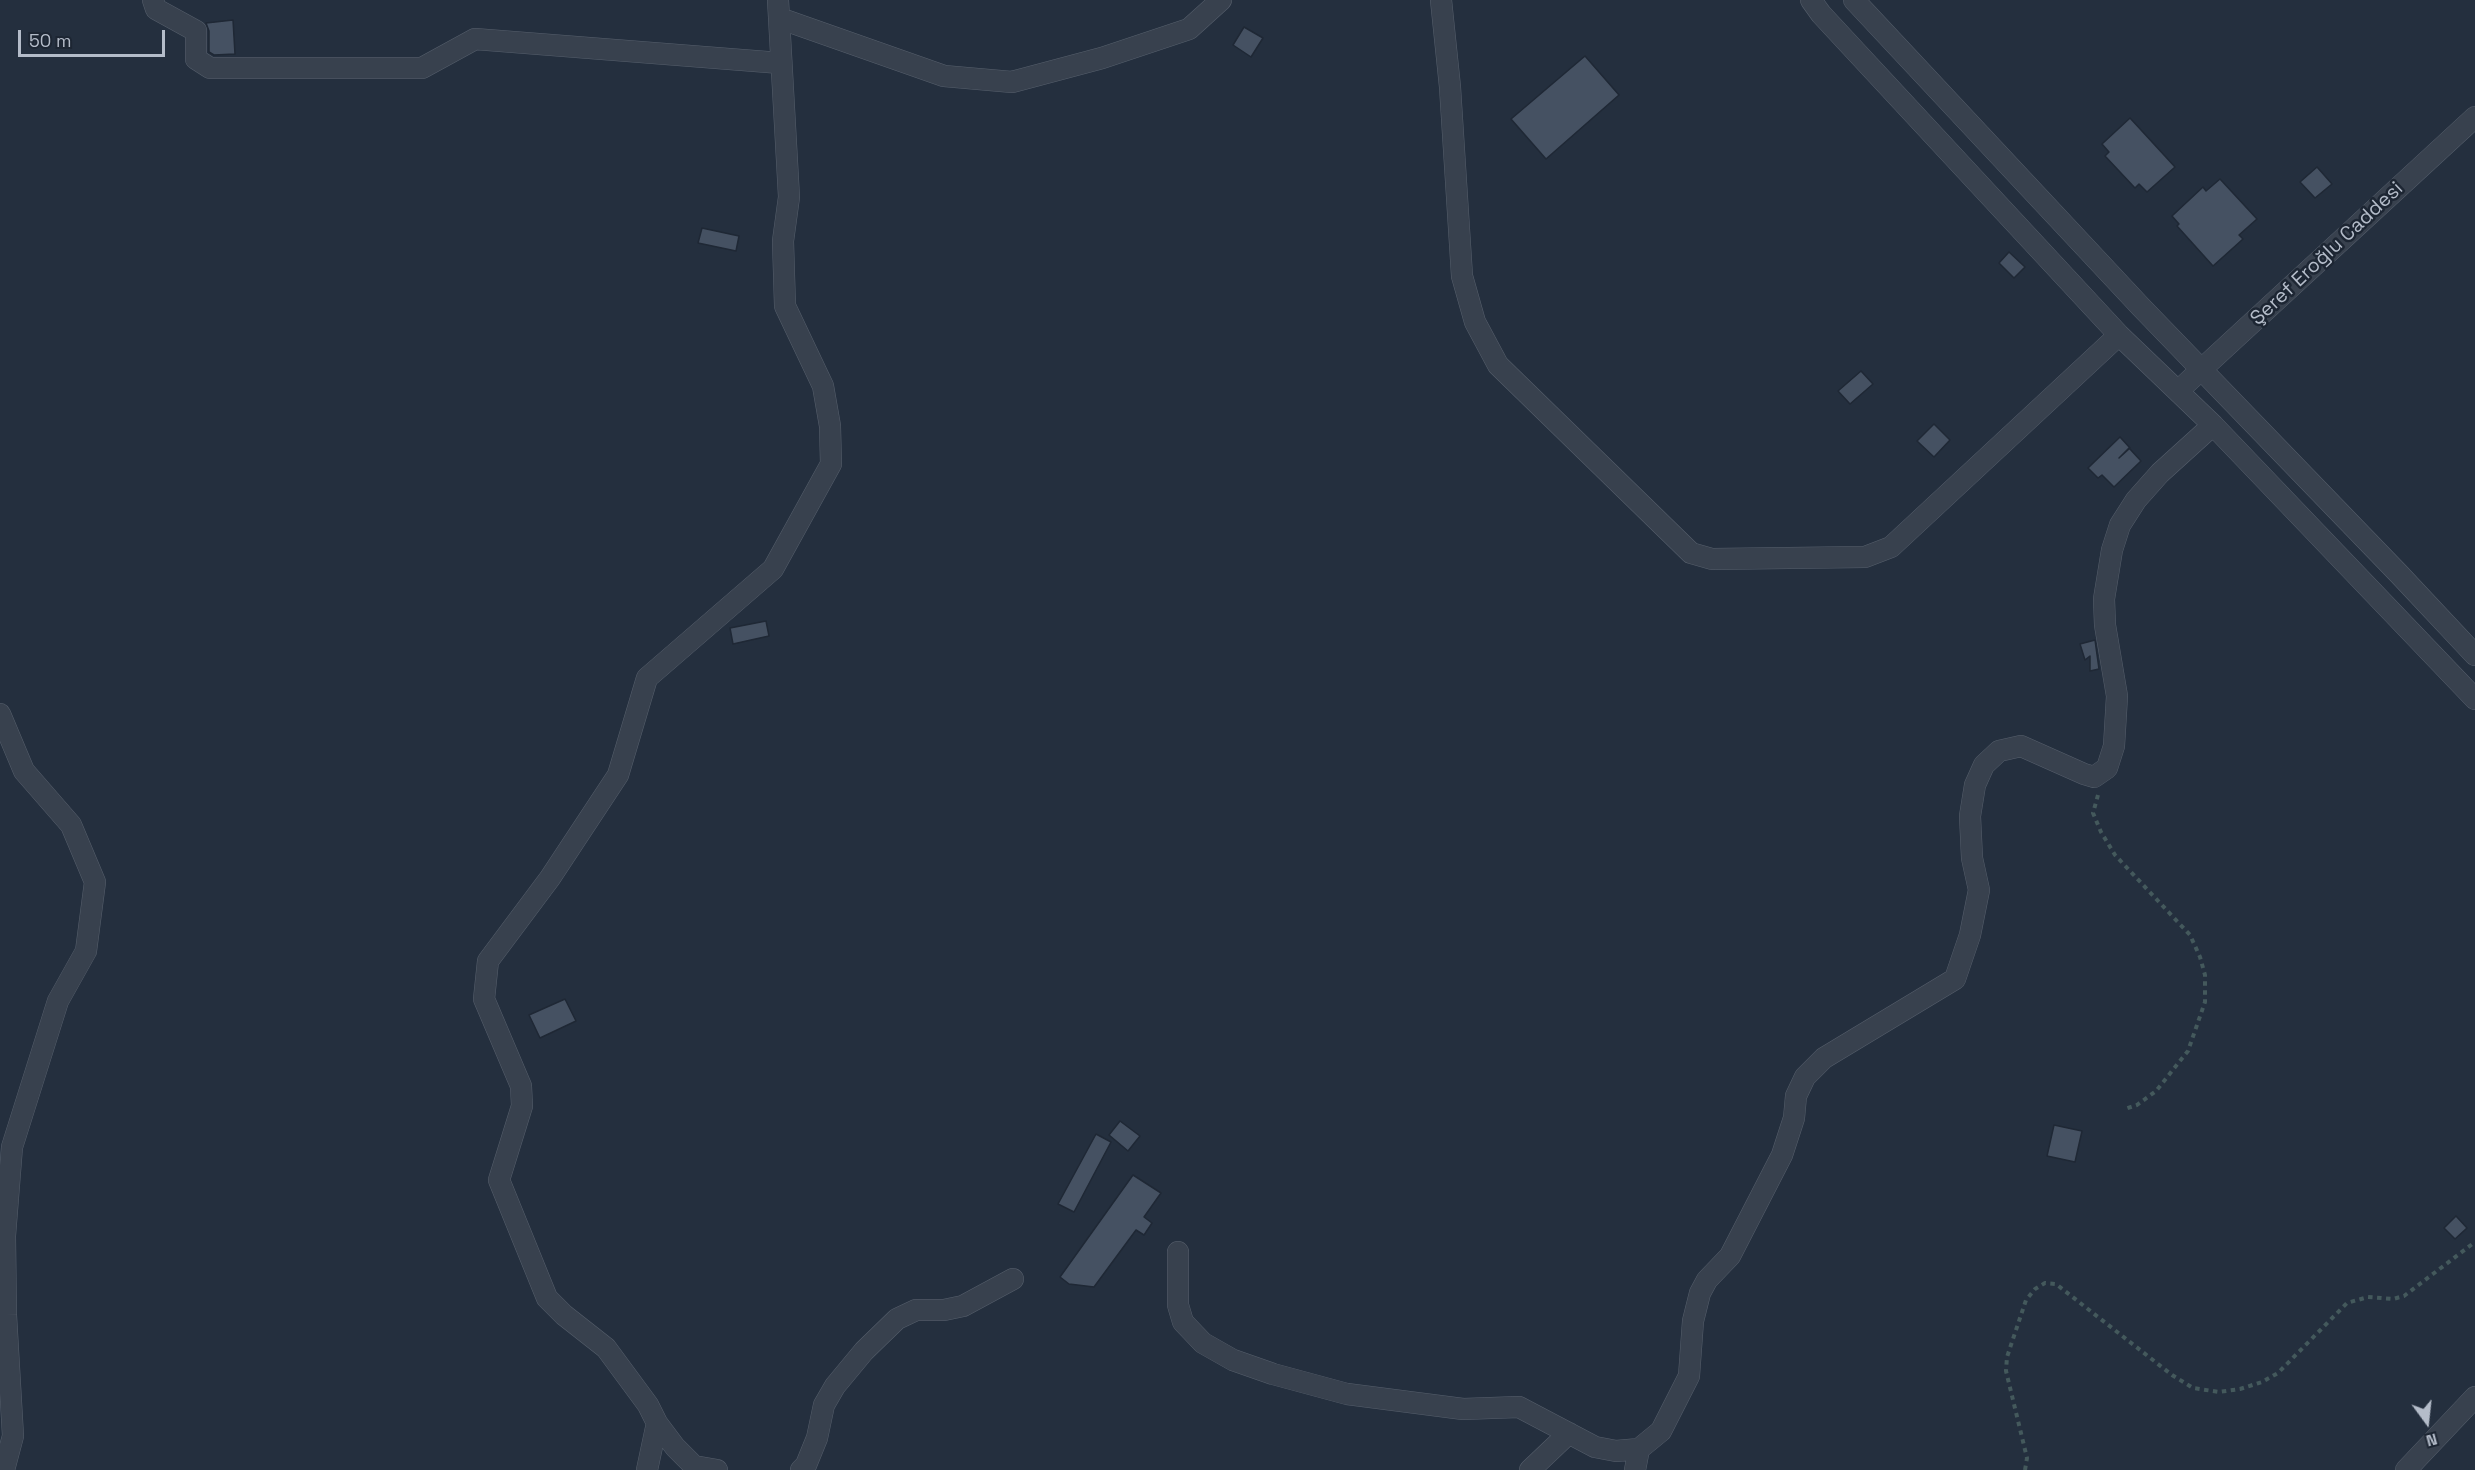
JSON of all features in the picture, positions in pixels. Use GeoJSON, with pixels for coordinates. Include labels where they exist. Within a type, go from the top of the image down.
{"type":"FeatureCollection","features":[{"type":"Feature","properties":{"kind":"street"},"geometry":{"type":"LineString","coordinates":[[153,0],[156,9],[196,31],[196,59],[210,68],[422,68],[475,39],[780,63]]}},
{"type":"Feature","properties":{"kind":"street"},"geometry":{"type":"LineString","coordinates":[[717,1470],[694,1466],[675,1447],[657,1423],[648,1405],[606,1348],[564,1315],[547,1298],[499,1180],[522,1106],[522,1086],[484,999],[488,961],[550,878],[618,775],[647,678],[773,569],[831,464],[830,426],[823,386],[785,306],[783,250],[789,197],[778,9],[944,76],[1012,82],[1102,58],[1189,29],[1221,0]]}},
{"type":"Feature","properties":{"kind":"street"},"geometry":{"type":"LineString","coordinates":[[1441,0],[1450,87],[1462,276],[1475,322],[1498,365],[1691,553],[1712,559],[1865,557],[1891,547],[2119,334]]}},
{"type":"Feature","properties":{"kind":"street"},"geometry":{"type":"LineString","coordinates":[[1811,0],[1821,14],[2119,334],[2213,425],[2475,699]]}},
{"type":"Feature","properties":{"kind":"street"},"geometry":{"type":"LineString","coordinates":[[1854,0],[2202,370],[2475,655]]}},
{"type":"Feature","properties":{"kind":"street","name":"Şeref Eroğlu Caddesi"},"geometry":{"type":"LineString","coordinates":[[2178,391],[2475,117]]}},
{"type":"Feature","properties":{"kind":"street"},"geometry":{"type":"LineString","coordinates":[[1178,1252],[1178,1305],[1183,1322],[1203,1343],[1233,1360],[1273,1374],[1347,1394],[1463,1409],[1519,1407],[1595,1446],[1616,1451],[1639,1449],[1661,1431],[1689,1376],[1693,1321],[1700,1293],[1707,1280],[1730,1256],[1782,1155],[1794,1118],[1796,1096],[1805,1077],[1824,1058],[1955,980],[1970,935],[1979,890],[1972,858],[1970,816],[1975,785],[1984,765],[1999,751],[2021,746],[2068,768],[2094,777],[2107,768],[2114,746],[2117,696],[2106,634],[2104,599],[2112,550],[2120,525],[2136,500],[2160,473],[2213,425]]}},
{"type":"Feature","properties":{"kind":"street"},"geometry":{"type":"LineString","coordinates":[[0,714],[24,771],[71,825],[95,882],[86,951],[58,1001],[12,1147],[6,1236],[6,1315],[13,1436],[4,1470]]}},
{"type":"Feature","properties":{"kind":"street"},"geometry":{"type":"LineString","coordinates":[[801,1470],[806,1465],[817,1438],[824,1405],[835,1386],[864,1351],[897,1318],[916,1311],[944,1310],[963,1306],[1013,1279]]}},
{"type":"Feature","properties":{"kind":"street"},"geometry":{"type":"LineString","coordinates":[[2406,1470],[2475,1397]]}},
{"type":"Feature","properties":{"kind":"street"},"geometry":{"type":"LineString","coordinates":[[647,1470],[657,1423]]}},
{"type":"Feature","properties":{"kind":"street"},"geometry":{"type":"LineString","coordinates":[[1530,1470],[1569,1433]]}},
{"type":"Feature","properties":{"kind":"street"},"geometry":{"type":"LineString","coordinates":[[1635,1470],[1639,1449]]}},
{"type":"Feature","properties":{"kind":"path"},"geometry":{"type":"LineString","coordinates":[[2094,777],[2099,789],[2093,813],[2101,832],[2115,855],[2190,935],[2205,975],[2205,1002],[2188,1051],[2156,1091],[2137,1105],[2125,1109]]}},
{"type":"Feature","properties":{"kind":"path"},"geometry":{"type":"LineString","coordinates":[[2025,1470],[2027,1458],[2007,1377],[2007,1357],[2026,1300],[2035,1289],[2045,1283],[2056,1284],[2172,1375],[2193,1388],[2219,1392],[2240,1389],[2262,1382],[2278,1373],[2347,1303],[2368,1298],[2393,1299],[2404,1296],[2475,1242]]}},
{"type":"Feature","properties":{"kind":"building"},"geometry":{"type":"Polygon","coordinates":[[[233,20],[235,54],[214,55],[209,52],[209,31],[206,23],[233,20]]]}},
{"type":"Feature","properties":{"kind":"building"},"geometry":{"type":"Polygon","coordinates":[[[1244,27],[1263,38],[1251,57],[1233,45],[1244,27]]]}},
{"type":"Feature","properties":{"kind":"building"},"geometry":{"type":"Polygon","coordinates":[[[1585,56],[1619,95],[1546,159],[1511,119],[1585,56]]]}},
{"type":"Feature","properties":{"kind":"building"},"geometry":{"type":"Polygon","coordinates":[[[2130,118],[2175,167],[2147,192],[2139,184],[2135,188],[2105,156],[2109,152],[2102,144],[2130,118]]]}},
{"type":"Feature","properties":{"kind":"building"},"geometry":{"type":"Polygon","coordinates":[[[2317,167],[2332,184],[2315,198],[2300,182],[2317,167]]]}},
{"type":"Feature","properties":{"kind":"building"},"geometry":{"type":"Polygon","coordinates":[[[2220,179],[2257,219],[2239,235],[2243,239],[2213,266],[2177,226],[2179,224],[2172,216],[2203,187],[2206,191],[2220,179]]]}},
{"type":"Feature","properties":{"kind":"building"},"geometry":{"type":"Polygon","coordinates":[[[702,228],[739,236],[736,251],[698,243],[702,228]]]}},
{"type":"Feature","properties":{"kind":"building"},"geometry":{"type":"Polygon","coordinates":[[[2009,252],[2025,267],[2014,278],[1999,263],[2009,252]]]}},
{"type":"Feature","properties":{"kind":"building"},"geometry":{"type":"Polygon","coordinates":[[[1861,371],[1873,384],[1850,404],[1838,391],[1861,371]]]}},
{"type":"Feature","properties":{"kind":"building"},"geometry":{"type":"Polygon","coordinates":[[[1934,424],[1950,440],[1934,457],[1917,441],[1934,424]]]}},
{"type":"Feature","properties":{"kind":"building"},"geometry":{"type":"Polygon","coordinates":[[[2120,437],[2141,461],[2114,487],[2102,475],[2098,478],[2088,468],[2120,437]]]}},
{"type":"Feature","properties":{"kind":"building"},"geometry":{"type":"Polygon","coordinates":[[[766,621],[769,636],[733,644],[730,628],[766,621]]]}},
{"type":"Feature","properties":{"kind":"building"},"geometry":{"type":"Polygon","coordinates":[[[2095,640],[2099,669],[2090,671],[2090,656],[2085,660],[2080,644],[2095,640]]]}},
{"type":"Feature","properties":{"kind":"building"},"geometry":{"type":"Polygon","coordinates":[[[565,999],[576,1021],[540,1038],[529,1015],[565,999]]]}},
{"type":"Feature","properties":{"kind":"building"},"geometry":{"type":"Polygon","coordinates":[[[1120,1121],[1140,1136],[1128,1151],[1109,1135],[1120,1121]]]}},
{"type":"Feature","properties":{"kind":"building"},"geometry":{"type":"Polygon","coordinates":[[[2054,1125],[2082,1131],[2075,1162],[2047,1156],[2054,1125]]]}},
{"type":"Feature","properties":{"kind":"building"},"geometry":{"type":"Polygon","coordinates":[[[1096,1134],[1111,1142],[1074,1212],[1058,1204],[1096,1134]]]}},
{"type":"Feature","properties":{"kind":"building"},"geometry":{"type":"Polygon","coordinates":[[[1133,1175],[1161,1193],[1144,1217],[1152,1223],[1144,1235],[1136,1230],[1094,1287],[1069,1284],[1060,1277],[1133,1175]]]}},
{"type":"Feature","properties":{"kind":"building"},"geometry":{"type":"Polygon","coordinates":[[[2456,1216],[2467,1228],[2455,1239],[2444,1228],[2456,1216]]]}}]}
